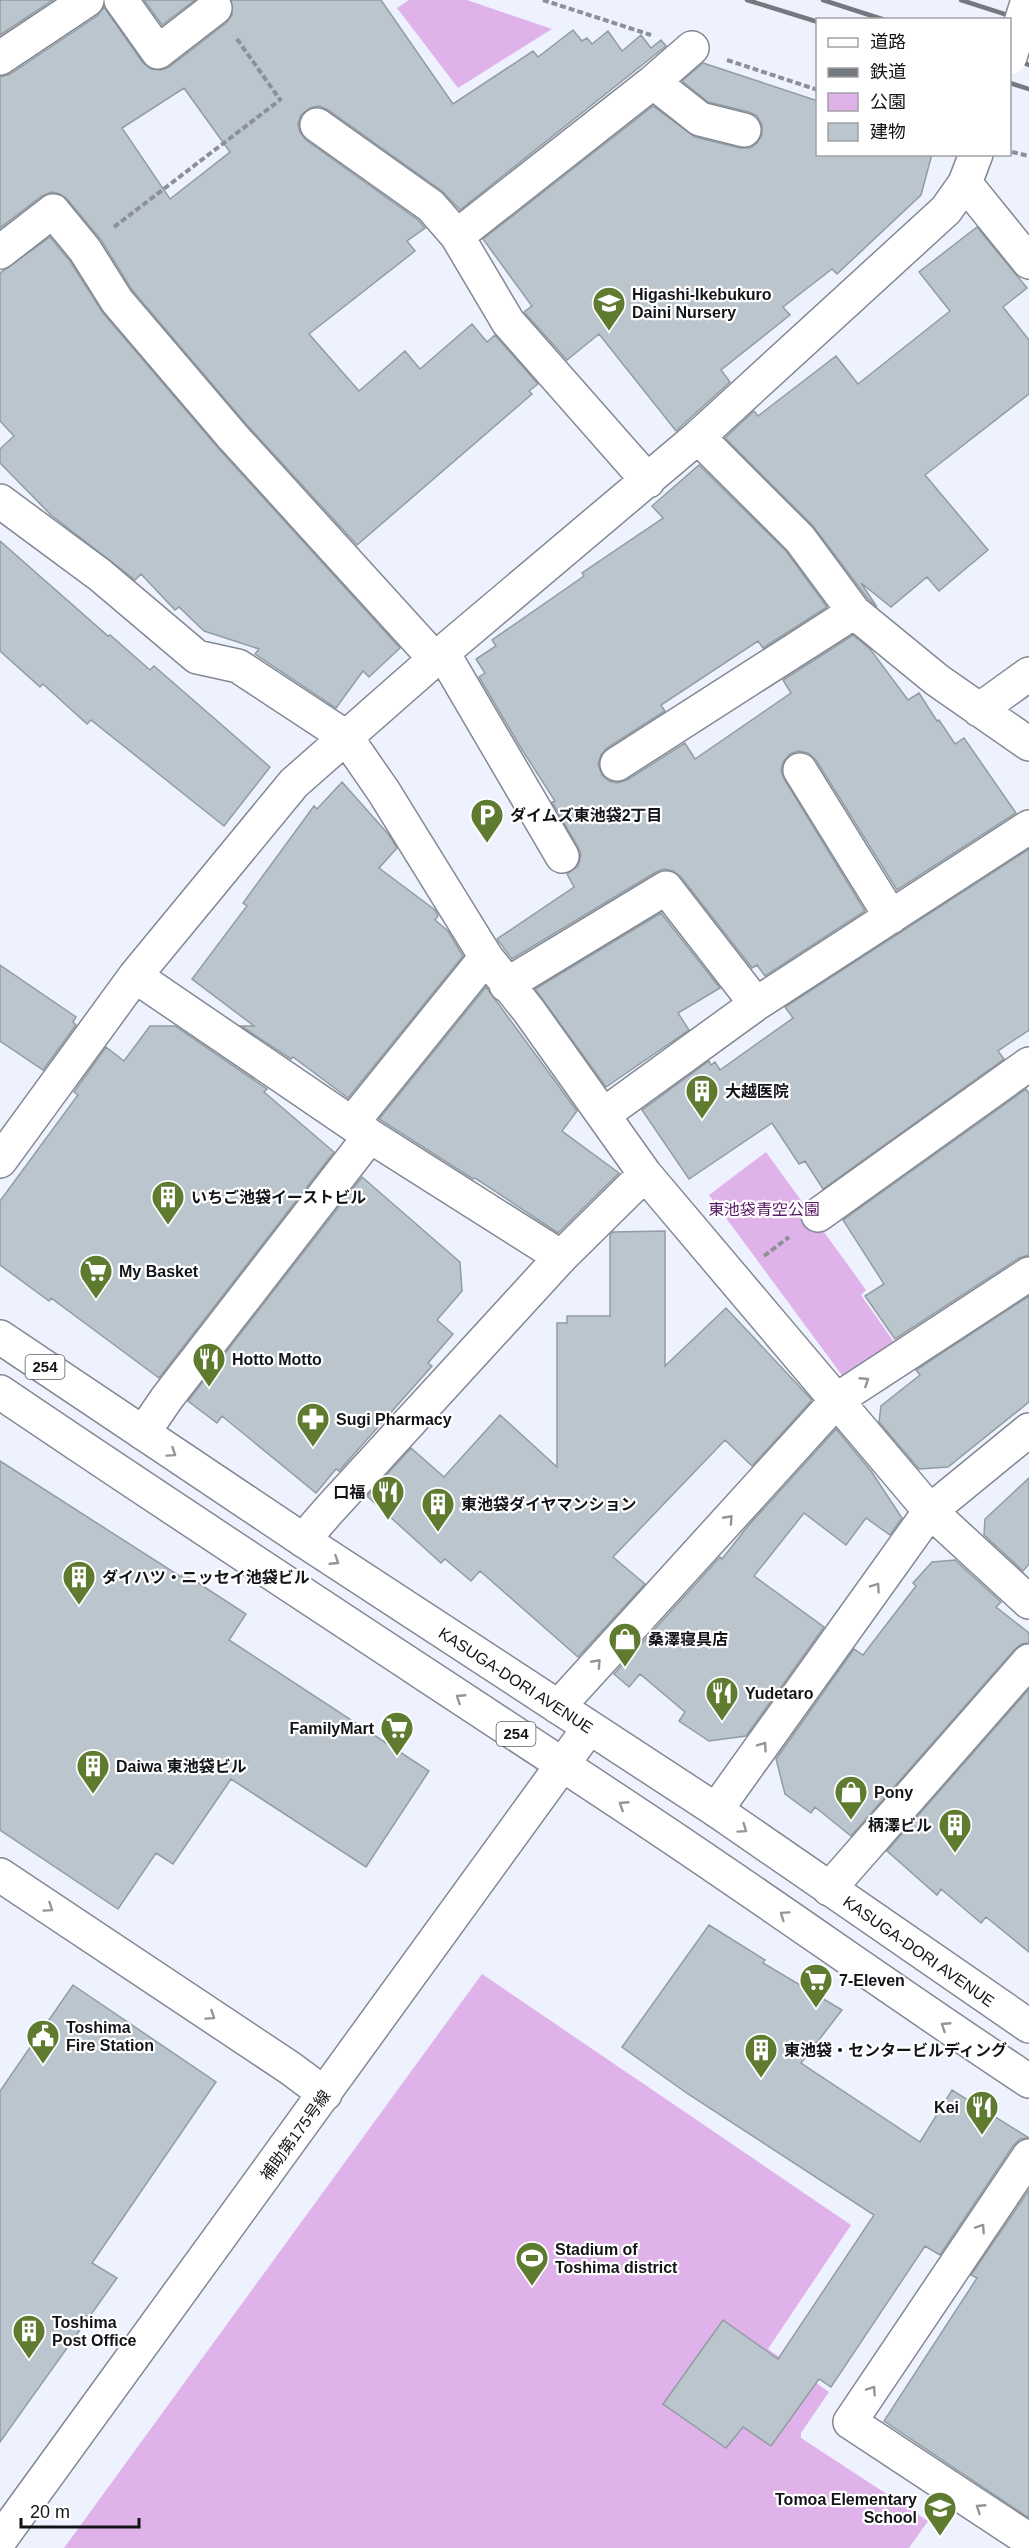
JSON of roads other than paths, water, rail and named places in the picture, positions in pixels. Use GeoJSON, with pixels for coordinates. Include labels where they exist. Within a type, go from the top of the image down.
{"type":"FeatureCollection","features":[{"type":"Feature","properties":{"kind":"main road"},"geometry":{"type":"LineString","coordinates":[[0,58],[87,0]]}},
{"type":"Feature","properties":{"kind":"main road"},"geometry":{"type":"LineString","coordinates":[[121,0],[158,52],[215,8]]}},
{"type":"Feature","properties":{"kind":"main road"},"geometry":{"type":"LineString","coordinates":[[1011,54],[1028,0]]}},
{"type":"Feature","properties":{"kind":"main road"},"geometry":{"type":"LineString","coordinates":[[457,236],[653,82],[692,48]]}},
{"type":"Feature","properties":{"kind":"main road"},"geometry":{"type":"LineString","coordinates":[[653,82],[700,118],[744,130]]}},
{"type":"Feature","properties":{"kind":"main road"},"geometry":{"type":"LineString","coordinates":[[317,125],[431,206],[457,236],[508,322],[648,481]]}},
{"type":"Feature","properties":{"kind":"main road"},"geometry":{"type":"LineString","coordinates":[[0,1161],[135,976],[294,783],[439,656],[698,437],[946,210],[971,167],[1029,262]]}},
{"type":"Feature","properties":{"kind":"main road"},"geometry":{"type":"LineString","coordinates":[[0,252],[53,211],[85,250],[117,301],[217,418],[439,656],[562,856]]}},
{"type":"Feature","properties":{"kind":"main road"},"geometry":{"type":"LineString","coordinates":[[698,437],[800,539],[854,612],[938,680],[1029,744]]}},
{"type":"Feature","properties":{"kind":"main road"},"geometry":{"type":"LineString","coordinates":[[0,501],[100,575],[197,657],[238,666],[346,737],[384,792],[486,957],[529,1011],[645,1174],[838,1399],[930,1511],[1029,1602]]}},
{"type":"Feature","properties":{"kind":"main road"},"geometry":{"type":"LineString","coordinates":[[617,765],[854,612]]}},
{"type":"Feature","properties":{"kind":"main road"},"geometry":{"type":"LineString","coordinates":[[979,710],[1029,674]]}},
{"type":"Feature","properties":{"kind":"main road"},"geometry":{"type":"LineString","coordinates":[[800,770],[891,917]]}},
{"type":"Feature","properties":{"kind":"main road"},"geometry":{"type":"LineString","coordinates":[[603,1115],[756,1004],[1029,827]]}},
{"type":"Feature","properties":{"kind":"main road"},"geometry":{"type":"LineString","coordinates":[[506,985],[666,888],[756,1004]]}},
{"type":"Feature","properties":{"kind":"main road"},"geometry":{"type":"LineString","coordinates":[[143,1433],[486,957]]}},
{"type":"Feature","properties":{"kind":"main road"},"geometry":{"type":"LineString","coordinates":[[135,976],[361,1129],[561,1257]]}},
{"type":"Feature","properties":{"kind":"main road"},"geometry":{"type":"LineString","coordinates":[[818,1215],[1029,1064]]}},
{"type":"Feature","properties":{"kind":"main road"},"geometry":{"type":"LineString","coordinates":[[303,1540],[561,1257],[645,1174]]}},
{"type":"Feature","properties":{"kind":"main road"},"geometry":{"type":"LineString","coordinates":[[558,1707],[838,1399],[1029,1274]]}},
{"type":"Feature","properties":{"kind":"main road","name":"KASUGA-DORI AVENUE"},"geometry":{"type":"LineString","coordinates":[[0,1337],[303,1540],[716,1810],[1029,2026]]}},
{"type":"Feature","properties":{"kind":"main road","name":"254"},"geometry":{"type":"LineString","coordinates":[[0,1392],[206,1531],[562,1765],[1029,2081]]}},
{"type":"Feature","properties":{"kind":"main road"},"geometry":{"type":"LineString","coordinates":[[716,1810],[930,1511],[1029,1430]]}},
{"type":"Feature","properties":{"kind":"main road"},"geometry":{"type":"LineString","coordinates":[[829,1889],[1029,1661]]}},
{"type":"Feature","properties":{"kind":"main road","name":"補助第175号線"},"geometry":{"type":"LineString","coordinates":[[0,2540],[589,1728]]}},
{"type":"Feature","properties":{"kind":"main road"},"geometry":{"type":"LineString","coordinates":[[2,1883],[290,2068],[325,2094]]}},
{"type":"Feature","properties":{"kind":"main road"},"geometry":{"type":"LineString","coordinates":[[1029,2156],[850,2422],[1029,2540]]}},
{"type":"Feature","properties":{"kind":"railway"},"geometry":{"type":"LineString","coordinates":[[747,0],[816,21]]}},
{"type":"Feature","properties":{"kind":"railway"},"geometry":{"type":"LineString","coordinates":[[823,0],[879,18]]}},
{"type":"Feature","properties":{"kind":"railway"},"geometry":{"type":"LineString","coordinates":[[961,0],[1029,22]]}},
{"type":"Feature","properties":{"kind":"railway"},"geometry":{"type":"LineString","coordinates":[[1011,58],[1029,65]]}},
{"type":"Feature","properties":{"kind":"railway"},"geometry":{"type":"LineString","coordinates":[[1011,83],[1029,89]]}},
{"type":"Feature","properties":{"kind":"place","name":"Higashi-Ikebukuro Daini Nursery"},"geometry":{"type":"Point","coordinates":[609,332]}},
{"type":"Feature","properties":{"kind":"place","name":"ダイムズ東池袋2丁目"},"geometry":{"type":"Point","coordinates":[487,844]}},
{"type":"Feature","properties":{"kind":"place","name":"大越医院"},"geometry":{"type":"Point","coordinates":[702,1120]}},
{"type":"Feature","properties":{"kind":"place","name":"いちご池袋イーストビル"},"geometry":{"type":"Point","coordinates":[168,1226]}},
{"type":"Feature","properties":{"kind":"place","name":"My Basket"},"geometry":{"type":"Point","coordinates":[96,1300]}},
{"type":"Feature","properties":{"kind":"place","name":"Hotto Motto"},"geometry":{"type":"Point","coordinates":[209,1388]}},
{"type":"Feature","properties":{"kind":"place","name":"Sugi Pharmacy"},"geometry":{"type":"Point","coordinates":[313,1448]}},
{"type":"Feature","properties":{"kind":"place","name":"口福"},"geometry":{"type":"Point","coordinates":[388,1521]}},
{"type":"Feature","properties":{"kind":"place","name":"東池袋ダイヤマンション"},"geometry":{"type":"Point","coordinates":[438,1533]}},
{"type":"Feature","properties":{"kind":"place","name":"ダイハツ・ニッセイ池袋ビル"},"geometry":{"type":"Point","coordinates":[79,1606]}},
{"type":"Feature","properties":{"kind":"place","name":"桑澤寝具店"},"geometry":{"type":"Point","coordinates":[625,1668]}},
{"type":"Feature","properties":{"kind":"place","name":"Yudetaro"},"geometry":{"type":"Point","coordinates":[722,1722]}},
{"type":"Feature","properties":{"kind":"place","name":"FamilyMart"},"geometry":{"type":"Point","coordinates":[397,1757]}},
{"type":"Feature","properties":{"kind":"place","name":"Daiwa 東池袋ビル"},"geometry":{"type":"Point","coordinates":[93,1795]}},
{"type":"Feature","properties":{"kind":"place","name":"Pony"},"geometry":{"type":"Point","coordinates":[851,1821]}},
{"type":"Feature","properties":{"kind":"place","name":"柄澤ビル"},"geometry":{"type":"Point","coordinates":[955,1854]}},
{"type":"Feature","properties":{"kind":"place","name":"7-Eleven"},"geometry":{"type":"Point","coordinates":[816,2009]}},
{"type":"Feature","properties":{"kind":"place","name":"Toshima Fire Station"},"geometry":{"type":"Point","coordinates":[43,2065]}},
{"type":"Feature","properties":{"kind":"place","name":"東池袋・センタービルディング"},"geometry":{"type":"Point","coordinates":[761,2079]}},
{"type":"Feature","properties":{"kind":"place","name":"Kei"},"geometry":{"type":"Point","coordinates":[982,2136]}},
{"type":"Feature","properties":{"kind":"place","name":"Stadium of Toshima district"},"geometry":{"type":"Point","coordinates":[532,2287]}},
{"type":"Feature","properties":{"kind":"place","name":"Toshima Post Office"},"geometry":{"type":"Point","coordinates":[29,2360]}},
{"type":"Feature","properties":{"kind":"place","name":"Tomoa Elementary School"},"geometry":{"type":"Point","coordinates":[940,2537]}},
{"type":"Feature","properties":{"kind":"park label","name":"東池袋青空公園"},"geometry":{"type":"Point","coordinates":[764,1209]}}]}
